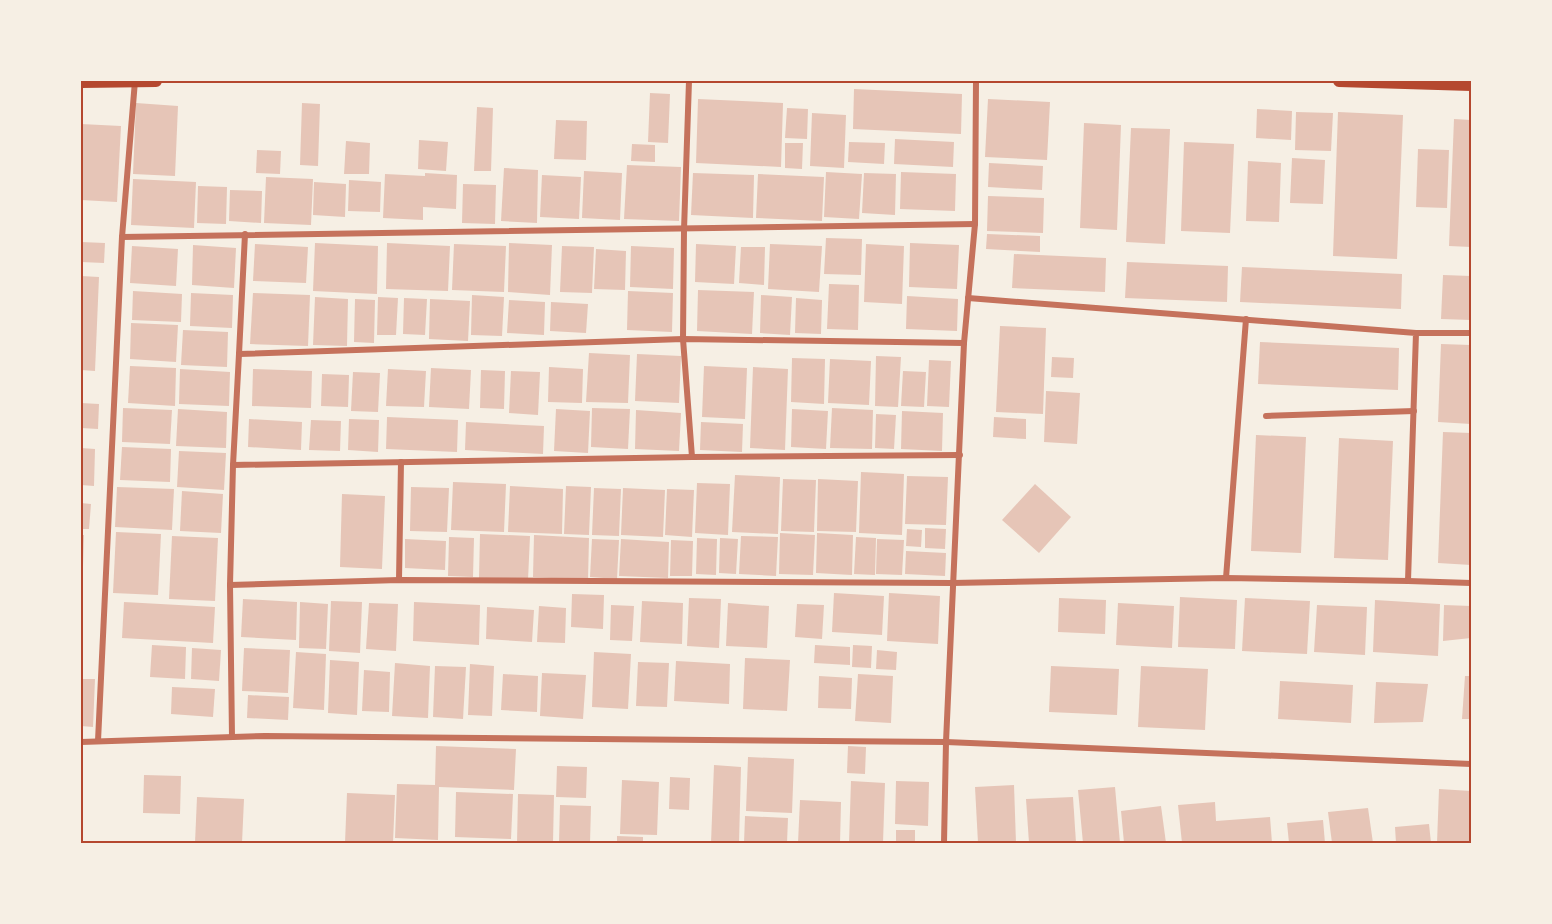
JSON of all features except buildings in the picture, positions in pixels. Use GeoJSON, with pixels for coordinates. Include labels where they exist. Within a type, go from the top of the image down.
{"type":"FeatureCollection","features":[{"type":"Feature","properties":{"kind":"main road"},"geometry":{"type":"LineString","coordinates":[[81,82],[156,81]]}},
{"type":"Feature","properties":{"kind":"main road"},"geometry":{"type":"LineString","coordinates":[[1339,81],[1471,85]]}},
{"type":"Feature","properties":{"kind":"street"},"geometry":{"type":"LineString","coordinates":[[98,741],[122,237],[135,81]]}},
{"type":"Feature","properties":{"kind":"street"},"geometry":{"type":"LineString","coordinates":[[689,81],[683,339],[692,457]]}},
{"type":"Feature","properties":{"kind":"street"},"geometry":{"type":"LineString","coordinates":[[944,843],[945,742],[964,343],[975,224],[976,81]]}},
{"type":"Feature","properties":{"kind":"street"},"geometry":{"type":"LineString","coordinates":[[122,237],[975,224]]}},
{"type":"Feature","properties":{"kind":"street"},"geometry":{"type":"LineString","coordinates":[[232,737],[230,585],[233,465],[245,234]]}},
{"type":"Feature","properties":{"kind":"street"},"geometry":{"type":"LineString","coordinates":[[968,298],[1416,333],[1471,333]]}},
{"type":"Feature","properties":{"kind":"street"},"geometry":{"type":"LineString","coordinates":[[1226,578],[1246,320]]}},
{"type":"Feature","properties":{"kind":"street"},"geometry":{"type":"LineString","coordinates":[[1408,581],[1416,333]]}},
{"type":"Feature","properties":{"kind":"street"},"geometry":{"type":"LineString","coordinates":[[239,354],[683,339],[964,343]]}},
{"type":"Feature","properties":{"kind":"street"},"geometry":{"type":"LineString","coordinates":[[1266,416],[1414,411]]}},
{"type":"Feature","properties":{"kind":"street"},"geometry":{"type":"LineString","coordinates":[[233,465],[960,455]]}},
{"type":"Feature","properties":{"kind":"street"},"geometry":{"type":"LineString","coordinates":[[399,580],[401,462]]}},
{"type":"Feature","properties":{"kind":"street"},"geometry":{"type":"LineString","coordinates":[[230,585],[399,580],[952,583],[1226,578],[1471,583]]}},
{"type":"Feature","properties":{"kind":"street"},"geometry":{"type":"LineString","coordinates":[[81,742],[232,737],[945,742],[1471,764]]}}]}
